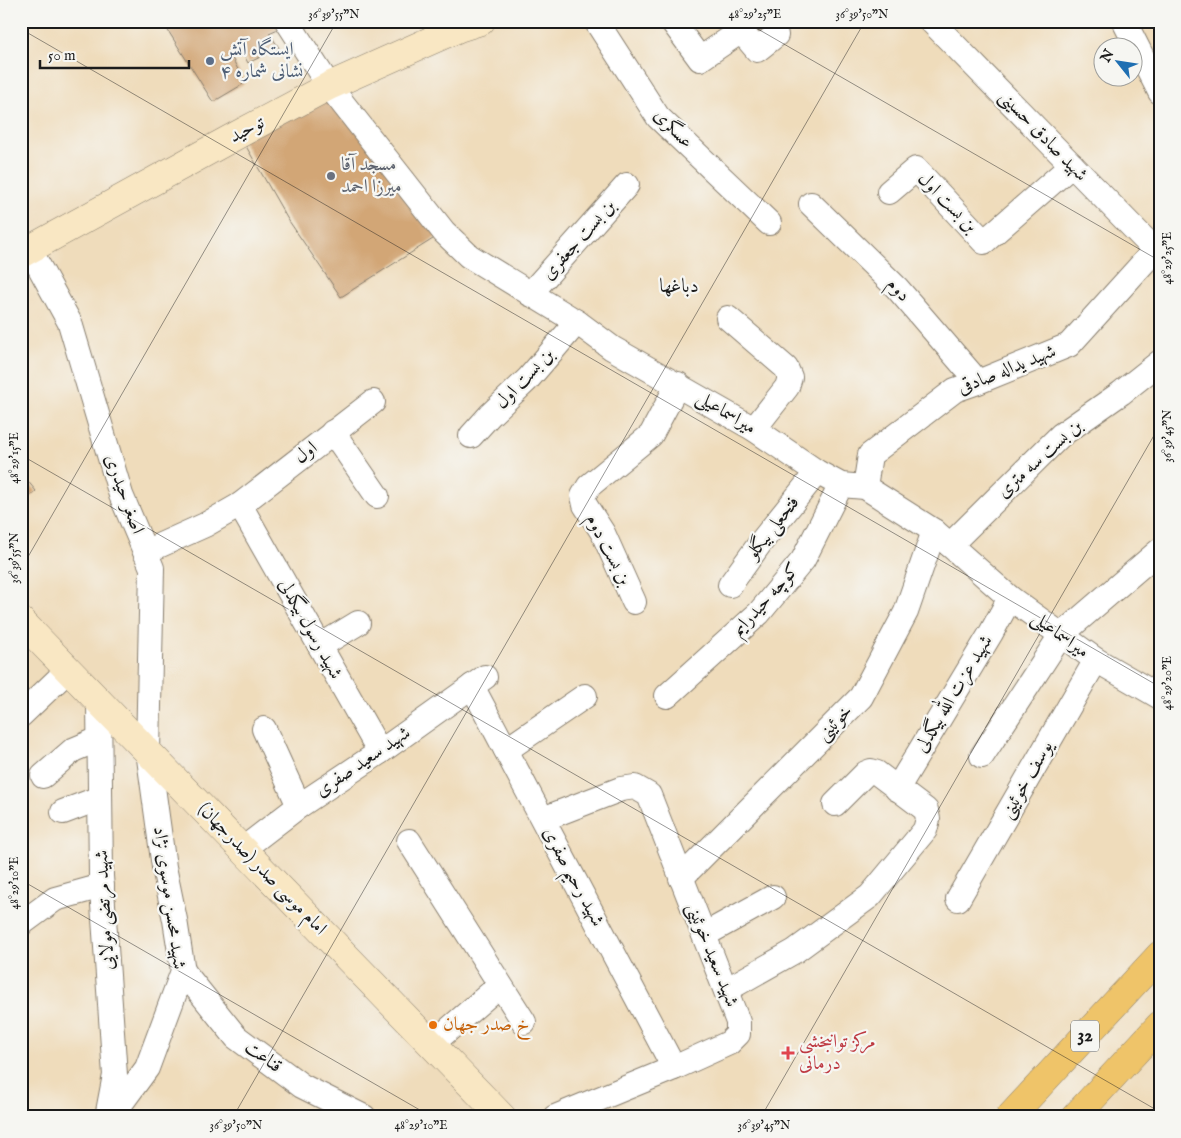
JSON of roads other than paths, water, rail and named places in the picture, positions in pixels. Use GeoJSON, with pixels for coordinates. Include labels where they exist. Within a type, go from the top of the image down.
{"type":"FeatureCollection","features":[{"type":"Feature","properties":{"kind":"highway","name":"32"},"geometry":{"type":"LineString","coordinates":[[1010,1117],[1160,955]]}},
{"type":"Feature","properties":{"kind":"highway","name":"32"},"geometry":{"type":"LineString","coordinates":[[1075,1117],[1160,1025]]}},
{"type":"Feature","properties":{"kind":"main road","name":"توحید"},"geometry":{"type":"LineString","coordinates":[[26,252],[329,86],[465,23]]}},
{"type":"Feature","properties":{"kind":"main road","name":"(صدرجهان) امام موسی صدر"},"geometry":{"type":"LineString","coordinates":[[21,621],[502,1117]]}},
{"type":"Feature","properties":{"kind":"street","name":"میراسماعیلی"},"geometry":{"type":"LineString","coordinates":[[287,21],[329,86],[444,232],[468,256],[577,322],[612,348],[754,429],[817,472],[841,484],[865,487],[942,538],[1010,598],[1096,660],[1160,697]]}},
{"type":"Feature","properties":{"kind":"street","name":"عسگری"},"geometry":{"type":"LineString","coordinates":[[596,21],[658,117],[769,223]]}},
{"type":"Feature","properties":{"kind":"street"},"geometry":{"type":"LineString","coordinates":[[672,21],[700,59],[741,31],[758,50],[776,35]]}},
{"type":"Feature","properties":{"kind":"street","name":"شهید صادق حسینی"},"geometry":{"type":"LineString","coordinates":[[931,21],[1155,250]]}},
{"type":"Feature","properties":{"kind":"street"},"geometry":{"type":"LineString","coordinates":[[1124,21],[1160,92]]}},
{"type":"Feature","properties":{"kind":"street","name":"بن بست اول"},"geometry":{"type":"LineString","coordinates":[[889,192],[916,169],[984,242],[1072,165]]}},
{"type":"Feature","properties":{"kind":"street","name":"بن بست جعفری"},"geometry":{"type":"LineString","coordinates":[[530,294],[627,185]]}},
{"type":"Feature","properties":{"kind":"street","name":"دوم"},"geometry":{"type":"LineString","coordinates":[[811,204],[897,288],[978,382]]}},
{"type":"Feature","properties":{"kind":"street","name":"شهید یداله صادقی"},"geometry":{"type":"LineString","coordinates":[[865,487],[870,455],[954,390],[1069,344],[1155,250]]}},
{"type":"Feature","properties":{"kind":"street","name":"اصغر حیدری"},"geometry":{"type":"LineString","coordinates":[[26,252],[70,322],[121,495],[152,568],[148,751]]}},
{"type":"Feature","properties":{"kind":"street"},"geometry":{"type":"LineString","coordinates":[[728,318],[786,368],[790,377],[787,387],[754,429]]}},
{"type":"Feature","properties":{"kind":"street","name":"بن بست اول"},"geometry":{"type":"LineString","coordinates":[[472,436],[490,415],[528,379],[577,322]]}},
{"type":"Feature","properties":{"kind":"street","name":"بن بست سه متری"},"geometry":{"type":"LineString","coordinates":[[942,538],[1061,435],[1121,393],[1160,362]]}},
{"type":"Feature","properties":{"kind":"street","name":"بن بست دوم"},"geometry":{"type":"LineString","coordinates":[[634,602],[603,533],[585,505],[583,496],[589,486],[651,435],[678,384]]}},
{"type":"Feature","properties":{"kind":"street","name":"اول"},"geometry":{"type":"LineString","coordinates":[[146,552],[205,525],[240,505],[373,402]]}},
{"type":"Feature","properties":{"kind":"street"},"geometry":{"type":"LineString","coordinates":[[333,432],[377,496]]}},
{"type":"Feature","properties":{"kind":"street","name":"فتحعلی بیگلو"},"geometry":{"type":"LineString","coordinates":[[730,584],[817,472]]}},
{"type":"Feature","properties":{"kind":"street","name":"کوچه حیدرایم"},"geometry":{"type":"LineString","coordinates":[[667,696],[759,613],[803,560],[841,484]]}},
{"type":"Feature","properties":{"kind":"street","name":"شهید رسول بیگدلی"},"geometry":{"type":"LineString","coordinates":[[240,505],[380,752]]}},
{"type":"Feature","properties":{"kind":"street","name":"خوئینی"},"geometry":{"type":"LineString","coordinates":[[681,878],[861,697],[906,612],[942,538]]}},
{"type":"Feature","properties":{"kind":"street"},"geometry":{"type":"LineString","coordinates":[[982,756],[1061,635],[1160,550]]}},
{"type":"Feature","properties":{"kind":"street","name":"شهید عزت الله بیگدلی"},"geometry":{"type":"LineString","coordinates":[[897,789],[991,634],[1010,598]]}},
{"type":"Feature","properties":{"kind":"street"},"geometry":{"type":"LineString","coordinates":[[320,646],[358,623]]}},
{"type":"Feature","properties":{"kind":"street","name":"یوسف خوئینی"},"geometry":{"type":"LineString","coordinates":[[958,899],[1096,660]]}},
{"type":"Feature","properties":{"kind":"street"},"geometry":{"type":"LineString","coordinates":[[21,715],[68,670]]}},
{"type":"Feature","properties":{"kind":"street","name":"شهید سعید صفری"},"geometry":{"type":"LineString","coordinates":[[243,849],[299,806],[479,682]]}},
{"type":"Feature","properties":{"kind":"street","name":"شهید رحیم صفری"},"geometry":{"type":"LineString","coordinates":[[479,682],[506,750],[674,1068]]}},
{"type":"Feature","properties":{"kind":"street"},"geometry":{"type":"LineString","coordinates":[[506,750],[585,696]]}},
{"type":"Feature","properties":{"kind":"street","name":"شهید مرتضی مولایی"},"geometry":{"type":"LineString","coordinates":[[99,701],[102,886],[115,1074],[107,1117]]}},
{"type":"Feature","properties":{"kind":"street"},"geometry":{"type":"LineString","coordinates":[[264,729],[299,806]]}},
{"type":"Feature","properties":{"kind":"street"},"geometry":{"type":"LineString","coordinates":[[43,776],[73,750],[99,738]]}},
{"type":"Feature","properties":{"kind":"street","name":"شهید محسن موسوی نژاد"},"geometry":{"type":"LineString","coordinates":[[111,1117],[147,1068],[183,971],[164,867],[148,751]]}},
{"type":"Feature","properties":{"kind":"street"},"geometry":{"type":"LineString","coordinates":[[726,990],[795,951],[870,896],[925,830],[928,819],[926,810],[877,773],[871,772],[866,772],[835,804]]}},
{"type":"Feature","properties":{"kind":"street","name":"شهید سعید خوئینی"},"geometry":{"type":"LineString","coordinates":[[543,819],[621,789],[635,787],[649,795],[738,1022],[738,1034],[729,1042],[674,1068],[555,1117]]}},
{"type":"Feature","properties":{"kind":"street"},"geometry":{"type":"LineString","coordinates":[[63,812],[100,798]]}},
{"type":"Feature","properties":{"kind":"street"},"geometry":{"type":"LineString","coordinates":[[409,841],[524,1022]]}},
{"type":"Feature","properties":{"kind":"street"},"geometry":{"type":"LineString","coordinates":[[21,924],[55,899],[102,886]]}},
{"type":"Feature","properties":{"kind":"street"},"geometry":{"type":"LineString","coordinates":[[704,935],[773,896]]}},
{"type":"Feature","properties":{"kind":"street","name":"قناعت"},"geometry":{"type":"LineString","coordinates":[[183,971],[236,1037],[302,1086],[364,1117]]}},
{"type":"Feature","properties":{"kind":"street"},"geometry":{"type":"LineString","coordinates":[[432,1044],[500,985]]}},
{"type":"Feature","properties":{"kind":"place","name":"ایستگاه آتش نشانی شماره ۴"},"geometry":{"type":"Point","coordinates":[210,61]}},
{"type":"Feature","properties":{"kind":"place","name":"مسجد آقا میرزا احمد"},"geometry":{"type":"Point","coordinates":[331,176]}},
{"type":"Feature","properties":{"kind":"place","name":"خ صدر جهان"},"geometry":{"type":"Point","coordinates":[433,1025]}},
{"type":"Feature","properties":{"kind":"place","name":"مرکز توانبخشی درمانی"},"geometry":{"type":"Point","coordinates":[788,1053]}},
{"type":"Feature","properties":{"kind":"district","name":"دباغها"},"geometry":{"type":"Point","coordinates":[679,286]}}]}
